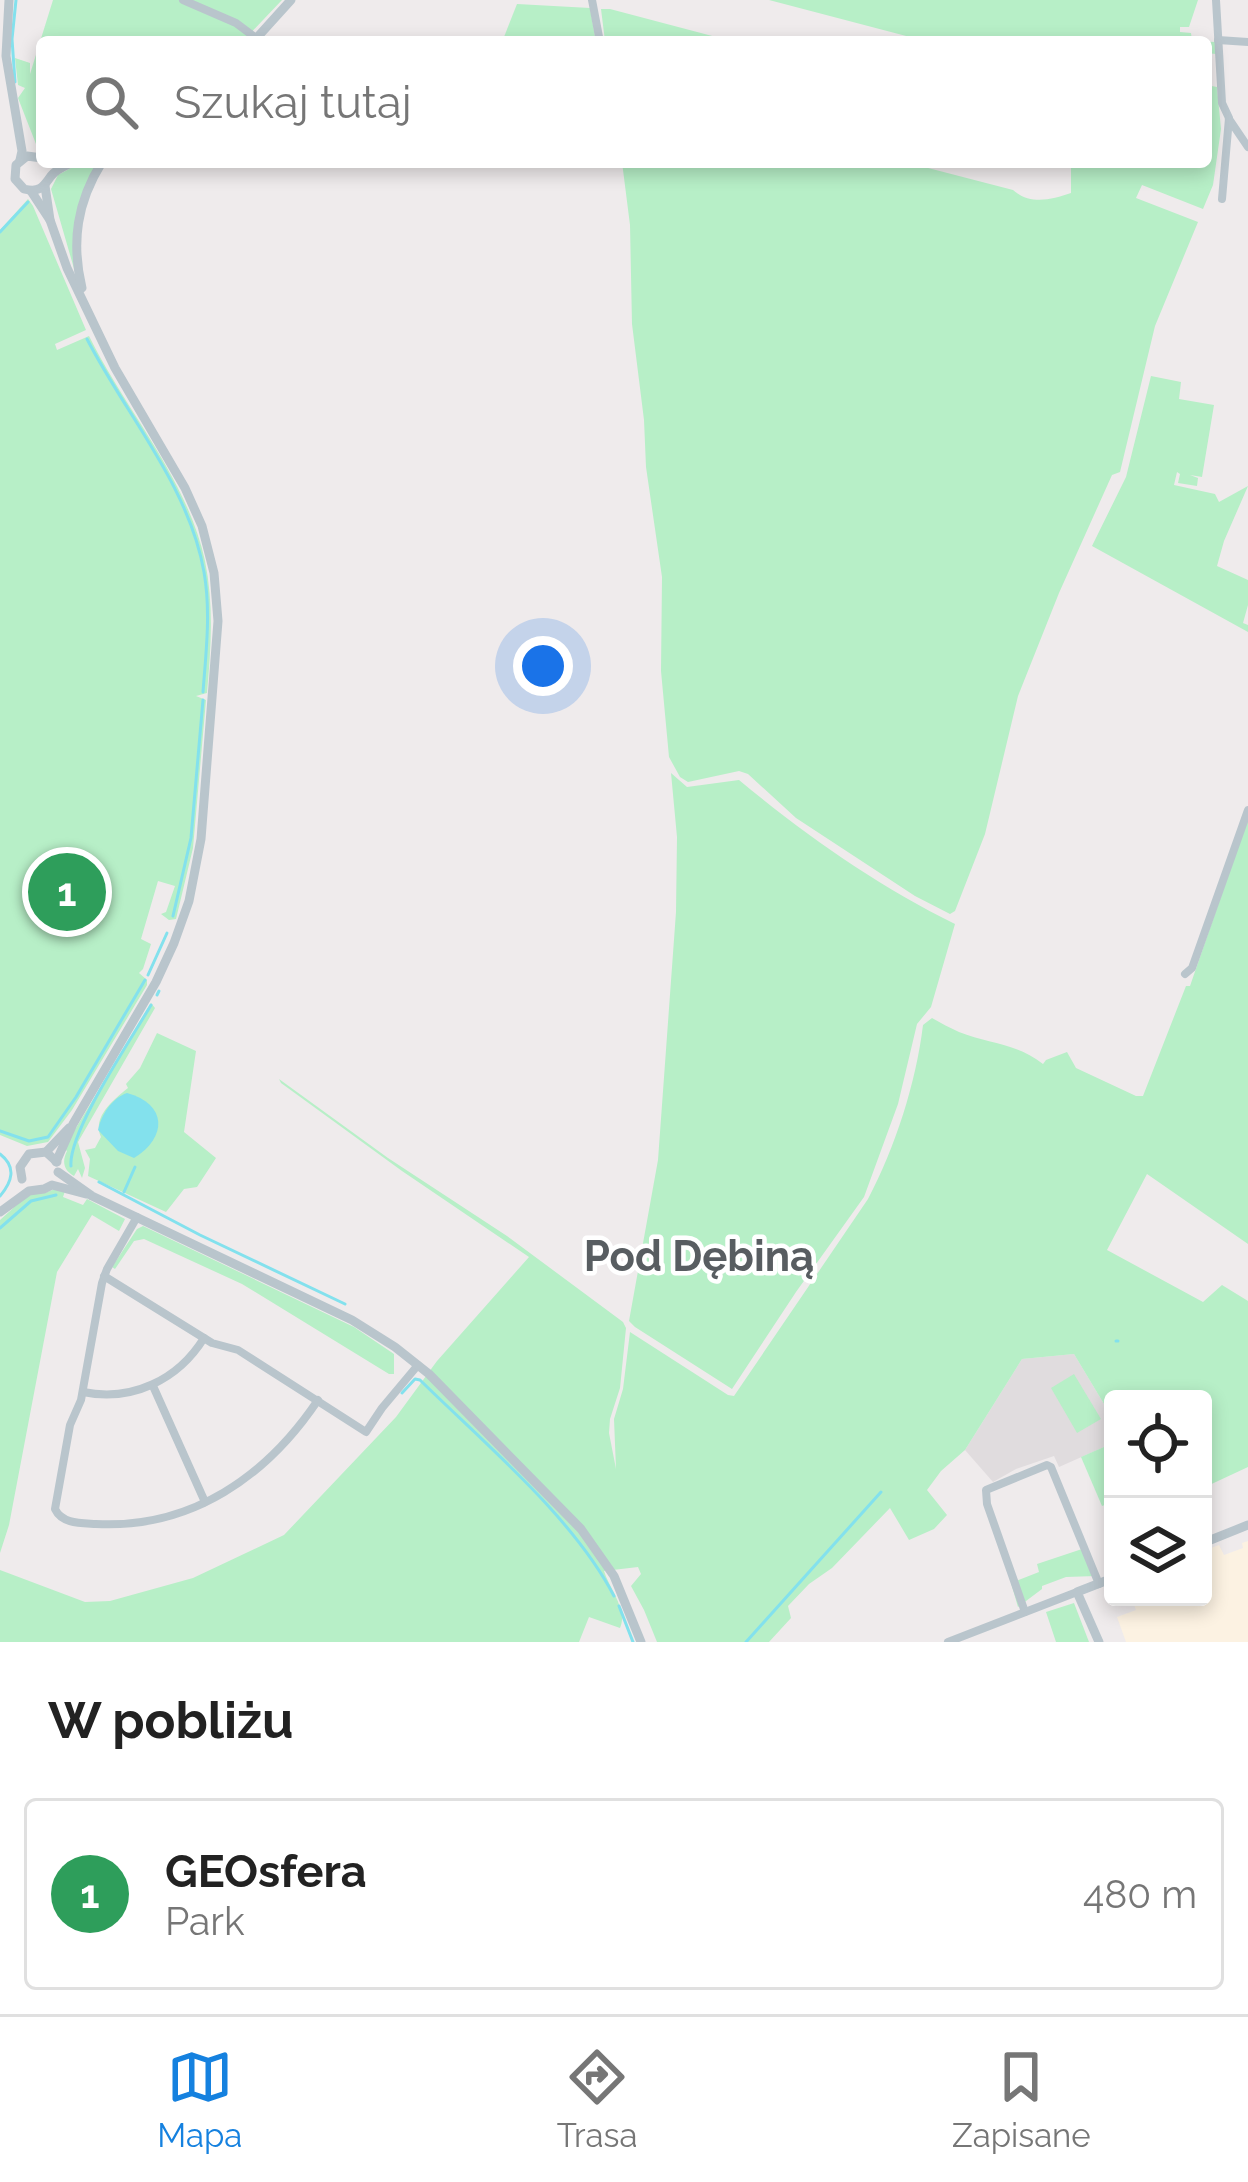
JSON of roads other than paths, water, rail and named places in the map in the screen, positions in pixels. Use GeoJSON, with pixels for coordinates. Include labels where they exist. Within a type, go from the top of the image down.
{"type":"FeatureCollection","features":[{"type":"Feature","properties":{"kind":"street"},"geometry":{"type":"LineString","coordinates":[[9,0],[6,56],[17,121],[20,160],[16,179],[31,191],[50,220],[67,268],[115,368],[195,508],[212,559],[218,621],[203,824],[189,901],[156,982],[73,1124],[52,1185]]}},
{"type":"Feature","properties":{"kind":"street"},"geometry":{"type":"LineString","coordinates":[[183,0],[236,23],[251,36]]}},
{"type":"Feature","properties":{"kind":"street"},"geometry":{"type":"LineString","coordinates":[[259,36],[292,0]]}},
{"type":"Feature","properties":{"kind":"street"},"geometry":{"type":"LineString","coordinates":[[592,0],[599,36]]}},
{"type":"Feature","properties":{"kind":"street"},"geometry":{"type":"LineString","coordinates":[[1216,0],[1222,103],[1248,147]]}},
{"type":"Feature","properties":{"kind":"street"},"geometry":{"type":"LineString","coordinates":[[1218,40],[1248,42]]}},
{"type":"Feature","properties":{"kind":"street"},"geometry":{"type":"LineString","coordinates":[[1222,199],[1228,118]]}},
{"type":"Feature","properties":{"kind":"street"},"geometry":{"type":"LineString","coordinates":[[17,121],[36,150]]}},
{"type":"Feature","properties":{"kind":"street"},"geometry":{"type":"LineString","coordinates":[[20,160],[36,158]]}},
{"type":"Feature","properties":{"kind":"street"},"geometry":{"type":"LineString","coordinates":[[44,168],[50,220]]}},
{"type":"Feature","properties":{"kind":"street"},"geometry":{"type":"LineString","coordinates":[[31,191],[66,168]]}},
{"type":"Feature","properties":{"kind":"street"},"geometry":{"type":"LineString","coordinates":[[85,305],[77,224],[84,196],[100,168]]}},
{"type":"Feature","properties":{"kind":"street"},"geometry":{"type":"LineString","coordinates":[[1185,974],[1192,968],[1248,810]]}},
{"type":"Feature","properties":{"kind":"street"},"geometry":{"type":"LineString","coordinates":[[34,1189],[22,1179],[24,1159],[33,1152],[46,1152],[73,1124]]}},
{"type":"Feature","properties":{"kind":"street"},"geometry":{"type":"LineString","coordinates":[[46,1152],[92,1196]]}},
{"type":"Feature","properties":{"kind":"street"},"geometry":{"type":"LineString","coordinates":[[0,1212],[22,1179]]}},
{"type":"Feature","properties":{"kind":"street"},"geometry":{"type":"LineString","coordinates":[[0,1212],[34,1189],[52,1185],[92,1196],[384,1339],[448,1393],[592,1541],[621,1588],[641,1642]]}},
{"type":"Feature","properties":{"kind":"street"},"geometry":{"type":"LineString","coordinates":[[137,1217],[104,1276],[79,1411],[72,1418],[66,1445],[55,1510],[59,1518],[130,1523],[205,1502],[262,1467],[318,1400]]}},
{"type":"Feature","properties":{"kind":"street"},"geometry":{"type":"LineString","coordinates":[[104,1276],[221,1347],[238,1350],[366,1432],[418,1365]]}},
{"type":"Feature","properties":{"kind":"street"},"geometry":{"type":"LineString","coordinates":[[83,1392],[112,1395],[153,1386],[184,1364],[205,1338]]}},
{"type":"Feature","properties":{"kind":"street"},"geometry":{"type":"LineString","coordinates":[[153,1386],[205,1502]]}},
{"type":"Feature","properties":{"kind":"street"},"geometry":{"type":"LineString","coordinates":[[1025,1612],[986,1490],[1047,1465],[1099,1584]]}},
{"type":"Feature","properties":{"kind":"street"},"geometry":{"type":"LineString","coordinates":[[1212,1539],[1248,1525]]}},
{"type":"Feature","properties":{"kind":"street"},"geometry":{"type":"LineString","coordinates":[[948,1642],[1104,1582]]}},
{"type":"Feature","properties":{"kind":"street"},"geometry":{"type":"LineString","coordinates":[[1077,1592],[1099,1642]]}},
{"type":"Feature","properties":{"kind":"water"},"geometry":{"type":"Polygon","coordinates":[[[127,1093],[150,1105],[158,1122],[153,1141],[134,1158],[118,1151],[98,1130],[108,1108],[127,1093]]]}},
{"type":"Feature","properties":{"kind":"waterway"},"geometry":{"type":"LineString","coordinates":[[15,82],[16,0]]}},
{"type":"Feature","properties":{"kind":"waterway"},"geometry":{"type":"LineString","coordinates":[[0,232],[28,202]]}},
{"type":"Feature","properties":{"kind":"waterway"},"geometry":{"type":"LineString","coordinates":[[87,339],[171,481],[196,540],[207,602],[203,692]]}},
{"type":"Feature","properties":{"kind":"waterway"},"geometry":{"type":"LineString","coordinates":[[173,916],[191,838],[203,700]]}},
{"type":"Feature","properties":{"kind":"waterway"},"geometry":{"type":"LineString","coordinates":[[148,975],[167,933]]}},
{"type":"Feature","properties":{"kind":"waterway"},"geometry":{"type":"LineString","coordinates":[[0,1131],[29,1141],[48,1137],[145,980]]}},
{"type":"Feature","properties":{"kind":"waterway"},"geometry":{"type":"LineString","coordinates":[[157,995],[159,991]]}},
{"type":"Feature","properties":{"kind":"waterway"},"geometry":{"type":"LineString","coordinates":[[71,1166],[90,1109],[151,1005]]}},
{"type":"Feature","properties":{"kind":"waterway"},"geometry":{"type":"LineString","coordinates":[[0,1154],[11,1175],[0,1196]]}},
{"type":"Feature","properties":{"kind":"waterway"},"geometry":{"type":"LineString","coordinates":[[124,1192],[135,1167]]}},
{"type":"Feature","properties":{"kind":"waterway"},"geometry":{"type":"LineString","coordinates":[[99,1182],[345,1304]]}},
{"type":"Feature","properties":{"kind":"waterway"},"geometry":{"type":"LineString","coordinates":[[0,1228],[31,1201],[56,1195]]}},
{"type":"Feature","properties":{"kind":"waterway"},"geometry":{"type":"LineString","coordinates":[[402,1393],[415,1379],[420,1380],[499,1455],[575,1538],[614,1596]]}},
{"type":"Feature","properties":{"kind":"waterway"},"geometry":{"type":"LineString","coordinates":[[746,1642],[881,1492]]}},
{"type":"Feature","properties":{"kind":"waterway"},"geometry":{"type":"LineString","coordinates":[[619,1606],[633,1642]]}},
{"type":"Feature","properties":{"kind":"place","name":"GEOsfera"},"geometry":{"type":"Point","coordinates":[67,892]}},
{"type":"Feature","properties":{"kind":"district","name":"Pod Dębiną"},"geometry":{"type":"Point","coordinates":[699,1256]}}]}
